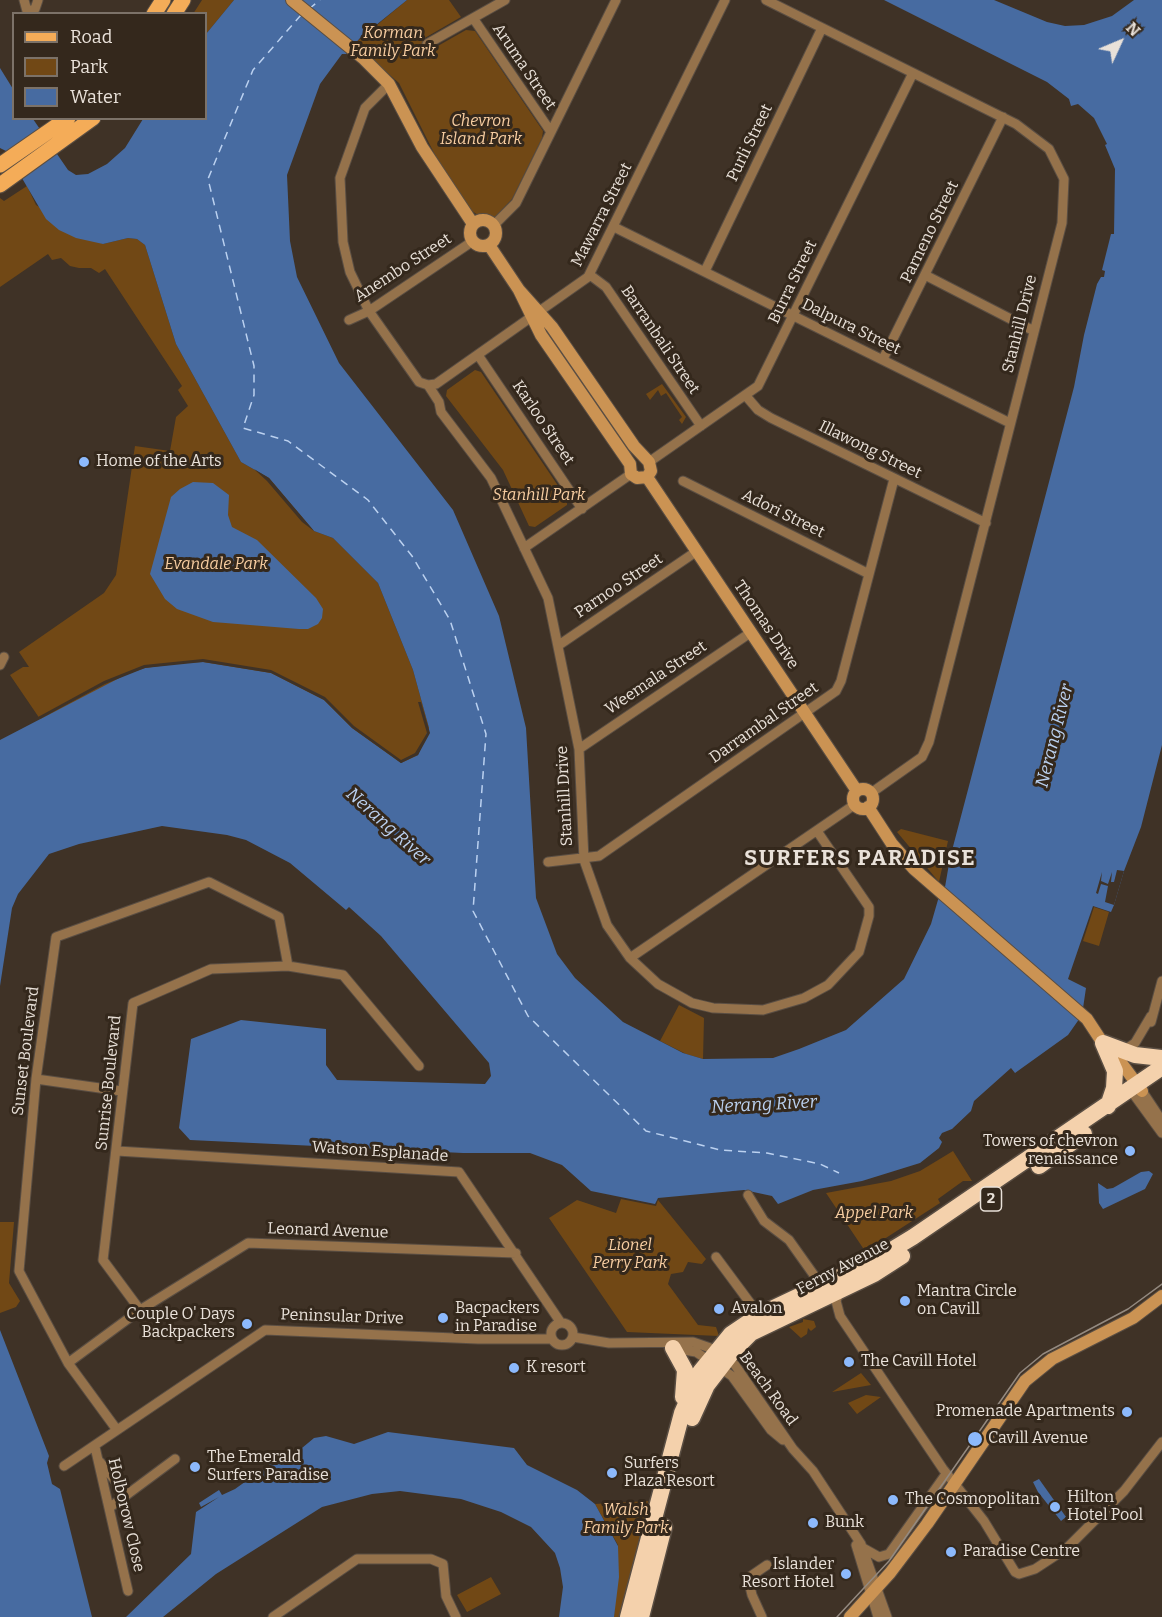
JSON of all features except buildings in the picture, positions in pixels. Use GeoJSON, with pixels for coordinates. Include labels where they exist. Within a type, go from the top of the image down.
{"type":"FeatureCollection","features":[{"type":"Feature","properties":{"kind":"highway"},"geometry":{"type":"LineString","coordinates":[[1103,1043],[1151,1058],[1162,1058]]}},
{"type":"Feature","properties":{"kind":"highway"},"geometry":{"type":"LineString","coordinates":[[1103,1043],[1114,1071],[1114,1088],[1108,1106]]}},
{"type":"Feature","properties":{"kind":"highway","name":"Ferny Avenue"},"geometry":{"type":"LineString","coordinates":[[718,1359],[751,1333],[882,1269],[1066,1148],[1162,1067]]}},
{"type":"Feature","properties":{"kind":"highway","name":"Ferny Avenue"},"geometry":{"type":"LineString","coordinates":[[1136,1090],[1162,1077]]}},
{"type":"Feature","properties":{"kind":"highway","name":"2"},"geometry":{"type":"LineString","coordinates":[[1108,1106],[1136,1090]]}},
{"type":"Feature","properties":{"kind":"highway","name":"Ferny Avenue"},"geometry":{"type":"LineString","coordinates":[[718,1359],[731,1334],[759,1315],[906,1242],[1108,1106]]}},
{"type":"Feature","properties":{"kind":"highway"},"geometry":{"type":"LineString","coordinates":[[1004,1177],[1014,1174],[1058,1145],[1063,1144],[1066,1148]]}},
{"type":"Feature","properties":{"kind":"highway"},"geometry":{"type":"LineString","coordinates":[[673,1348],[685,1370],[682,1413]]}},
{"type":"Feature","properties":{"kind":"highway","name":"2"},"geometry":{"type":"LineString","coordinates":[[628,1617],[682,1413],[694,1380],[718,1359]]}},
{"type":"Feature","properties":{"kind":"highway","name":"2"},"geometry":{"type":"LineString","coordinates":[[641,1617],[686,1434],[718,1359]]}},
{"type":"Feature","properties":{"kind":"main road"},"geometry":{"type":"LineString","coordinates":[[292,0],[353,50],[389,84],[422,147],[473,224],[471,235],[473,241],[479,245],[489,244],[496,234],[494,225],[484,220],[473,224]]}},
{"type":"Feature","properties":{"kind":"main road"},"geometry":{"type":"LineString","coordinates":[[2,164],[65,120]]}},
{"type":"Feature","properties":{"kind":"main road"},"geometry":{"type":"LineString","coordinates":[[5,182],[57,147],[91,120]]}},
{"type":"Feature","properties":{"kind":"main road"},"geometry":{"type":"LineString","coordinates":[[489,244],[536,315],[552,327],[647,460],[651,471],[647,477],[640,479],[631,469],[541,335],[536,315]]}},
{"type":"Feature","properties":{"kind":"main road"},"geometry":{"type":"LineString","coordinates":[[541,335],[552,327]]}},
{"type":"Feature","properties":{"kind":"main road"},"geometry":{"type":"LineString","coordinates":[[631,469],[634,459],[647,460]]}},
{"type":"Feature","properties":{"kind":"main road","name":"Thomas Drive"},"geometry":{"type":"LineString","coordinates":[[647,477],[857,791]]}},
{"type":"Feature","properties":{"kind":"main road"},"geometry":{"type":"LineString","coordinates":[[863,789],[871,793],[872,803],[868,807],[859,808],[855,805],[853,796],[857,791],[863,789]]}},
{"type":"Feature","properties":{"kind":"main road"},"geometry":{"type":"LineString","coordinates":[[868,807],[903,857],[937,890],[1082,1015],[1103,1043],[1113,1051],[1136,1090]]}},
{"type":"Feature","properties":{"kind":"main road"},"geometry":{"type":"LineString","coordinates":[[854,1613],[955,1485],[1015,1394],[1032,1375],[1052,1359],[1133,1318],[1162,1296]]}},
{"type":"Feature","properties":{"kind":"street"},"geometry":{"type":"LineString","coordinates":[[24,0],[27,11],[35,9],[38,0]]}},
{"type":"Feature","properties":{"kind":"street"},"geometry":{"type":"LineString","coordinates":[[427,44],[505,0]]}},
{"type":"Feature","properties":{"kind":"street"},"geometry":{"type":"LineString","coordinates":[[494,225],[513,208],[616,0]]}},
{"type":"Feature","properties":{"kind":"street","name":"Mawarra Street"},"geometry":{"type":"LineString","coordinates":[[432,384],[536,315],[590,275],[725,0]]}},
{"type":"Feature","properties":{"kind":"street","name":"Stanhill Drive"},"geometry":{"type":"LineString","coordinates":[[766,0],[1003,117],[1049,149],[1064,179],[1063,219],[927,750],[918,760],[871,793]]}},
{"type":"Feature","properties":{"kind":"street","name":"Aruma Street"},"geometry":{"type":"LineString","coordinates":[[473,18],[550,132]]}},
{"type":"Feature","properties":{"kind":"street","name":"Purli Street"},"geometry":{"type":"LineString","coordinates":[[705,271],[822,28]]}},
{"type":"Feature","properties":{"kind":"street","name":"Burra Street"},"geometry":{"type":"LineString","coordinates":[[647,460],[746,396],[759,384],[913,73]]}},
{"type":"Feature","properties":{"kind":"street","name":"Stanhill Drive"},"geometry":{"type":"LineString","coordinates":[[389,84],[365,108],[340,178],[343,242],[350,272],[369,311],[419,382],[432,384],[441,412],[491,478],[548,598],[579,749],[584,860],[607,925],[630,958],[658,984],[692,1003],[713,1008],[763,1010],[804,998],[828,985],[859,952],[869,916],[869,907],[817,831]]}},
{"type":"Feature","properties":{"kind":"street","name":"Parneno Street"},"geometry":{"type":"LineString","coordinates":[[883,359],[1003,117]]}},
{"type":"Feature","properties":{"kind":"street","name":"Dalpura Street"},"geometry":{"type":"LineString","coordinates":[[614,227],[1010,423]]}},
{"type":"Feature","properties":{"kind":"street","name":"Anembo Street"},"geometry":{"type":"LineString","coordinates":[[349,320],[369,311],[473,241]]}},
{"type":"Feature","properties":{"kind":"street","name":"Barranbali Street"},"geometry":{"type":"LineString","coordinates":[[590,275],[606,287],[701,426]]}},
{"type":"Feature","properties":{"kind":"street"},"geometry":{"type":"LineString","coordinates":[[925,275],[1034,331]]}},
{"type":"Feature","properties":{"kind":"street","name":"Karloo Street"},"geometry":{"type":"LineString","coordinates":[[478,355],[582,509]]}},
{"type":"Feature","properties":{"kind":"street","name":"Illawong Street"},"geometry":{"type":"LineString","coordinates":[[746,396],[764,414],[986,523]]}},
{"type":"Feature","properties":{"kind":"street"},"geometry":{"type":"LineString","coordinates":[[524,548],[582,509],[631,469]]}},
{"type":"Feature","properties":{"kind":"street","name":"Darrambal Street"},"geometry":{"type":"LineString","coordinates":[[548,862],[584,860],[599,856],[833,693],[840,685],[894,478]]}},
{"type":"Feature","properties":{"kind":"street","name":"Adori Street"},"geometry":{"type":"LineString","coordinates":[[683,481],[869,574]]}},
{"type":"Feature","properties":{"kind":"street","name":"Parnoo Street"},"geometry":{"type":"LineString","coordinates":[[559,645],[697,551]]}},
{"type":"Feature","properties":{"kind":"street","name":"Weemala Street"},"geometry":{"type":"LineString","coordinates":[[579,749],[750,633]]}},
{"type":"Feature","properties":{"kind":"street"},"geometry":{"type":"LineString","coordinates":[[630,958],[855,805]]}},
{"type":"Feature","properties":{"kind":"street","name":"Sunset Boulevard"},"geometry":{"type":"LineString","coordinates":[[117,1430],[68,1363],[19,1271],[36,1079],[56,937],[209,882],[279,917],[288,966]]}},
{"type":"Feature","properties":{"kind":"street","name":"Sunrise Boulevard"},"geometry":{"type":"LineString","coordinates":[[140,1310],[103,1260],[133,1003],[211,969],[288,966],[343,975],[419,1066]]}},
{"type":"Feature","properties":{"kind":"street"},"geometry":{"type":"LineString","coordinates":[[1123,1050],[1135,1042],[1151,1019],[1162,981]]}},
{"type":"Feature","properties":{"kind":"street"},"geometry":{"type":"LineString","coordinates":[[36,1079],[121,1091]]}},
{"type":"Feature","properties":{"kind":"street"},"geometry":{"type":"LineString","coordinates":[[1136,1090],[1162,1121]]}},
{"type":"Feature","properties":{"kind":"street"},"geometry":{"type":"LineString","coordinates":[[1136,1090],[1162,1133]]}},
{"type":"Feature","properties":{"kind":"street","name":"Watson Esplanade"},"geometry":{"type":"LineString","coordinates":[[117,1151],[459,1172],[516,1253],[561,1323]]}},
{"type":"Feature","properties":{"kind":"street"},"geometry":{"type":"LineString","coordinates":[[748,1196],[764,1221],[789,1240],[821,1285]]}},
{"type":"Feature","properties":{"kind":"street","name":"Leonard Avenue"},"geometry":{"type":"LineString","coordinates":[[68,1363],[140,1310],[248,1243],[516,1253]]}},
{"type":"Feature","properties":{"kind":"street"},"geometry":{"type":"LineString","coordinates":[[716,1257],[759,1315]]}},
{"type":"Feature","properties":{"kind":"street"},"geometry":{"type":"LineString","coordinates":[[840,1290],[836,1301],[840,1316],[946,1474],[984,1521],[1015,1572],[1019,1574],[1029,1571],[1067,1548],[1124,1491],[1162,1442]]}},
{"type":"Feature","properties":{"kind":"street"},"geometry":{"type":"LineString","coordinates":[[573,1337],[570,1326],[561,1323],[552,1330],[552,1339],[563,1345],[573,1337],[609,1343],[693,1342],[718,1359]]}},
{"type":"Feature","properties":{"kind":"street","name":"Peninsular Drive"},"geometry":{"type":"LineString","coordinates":[[64,1466],[265,1330],[478,1339],[552,1339]]}},
{"type":"Feature","properties":{"kind":"street"},"geometry":{"type":"LineString","coordinates":[[648,1344],[690,1351],[718,1359]]}},
{"type":"Feature","properties":{"kind":"street","name":"Beach Road"},"geometry":{"type":"LineString","coordinates":[[718,1359],[737,1367],[793,1449],[813,1472],[863,1548],[872,1590]]}},
{"type":"Feature","properties":{"kind":"street","name":"Holborow Close"},"geometry":{"type":"LineString","coordinates":[[94,1447],[128,1591]]}},
{"type":"Feature","properties":{"kind":"street"},"geometry":{"type":"LineString","coordinates":[[97,1457],[126,1494]]}},
{"type":"Feature","properties":{"kind":"street"},"geometry":{"type":"LineString","coordinates":[[109,1508],[175,1459]]}},
{"type":"Feature","properties":{"kind":"street"},"geometry":{"type":"LineString","coordinates":[[863,1548],[879,1557],[889,1554],[946,1474]]}},
{"type":"Feature","properties":{"kind":"street","name":"Beach Road"},"geometry":{"type":"LineString","coordinates":[[853,1533],[872,1590],[887,1617]]}},
{"type":"Feature","properties":{"kind":"street"},"geometry":{"type":"LineString","coordinates":[[273,1617],[360,1559],[439,1561],[444,1568],[446,1596],[456,1617]]}},
{"type":"Feature","properties":{"kind":"street"},"geometry":{"type":"LineString","coordinates":[[762,1617],[753,1599],[748,1578],[767,1565]]}},
{"type":"Feature","properties":{"kind":"street"},"geometry":{"type":"LineString","coordinates":[[854,1613],[877,1617],[872,1590]]}},
{"type":"Feature","properties":{"kind":"green space"},"geometry":{"type":"Polygon","coordinates":[[[202,0],[234,0],[207,33],[207,12],[194,12],[202,0]]]}},
{"type":"Feature","properties":{"kind":"green space","name":"Chevron Island Park"},"geometry":{"type":"Polygon","coordinates":[[[407,0],[449,0],[461,17],[423,39],[425,47],[429,51],[466,30],[475,31],[543,131],[542,138],[512,199],[494,218],[484,219],[472,211],[437,159],[399,83],[354,44],[407,0]]]}},
{"type":"Feature","properties":{"kind":"green space","name":"Evandale Park"},"geometry":{"type":"Polygon","coordinates":[[[27,186],[36,205],[103,244],[128,238],[137,239],[145,245],[176,344],[241,462],[269,478],[314,531],[333,538],[378,583],[413,670],[429,728],[418,755],[405,763],[145,668],[40,719],[10,675],[23,667],[29,667],[19,652],[104,593],[116,575],[135,446],[170,451],[176,417],[188,406],[178,390],[182,386],[105,269],[99,273],[91,268],[70,266],[61,258],[52,260],[48,254],[0,287],[0,198],[4,201],[27,186]]]}},
{"type":"Feature","properties":{"kind":"green space","name":"Stanhill Park"},"geometry":{"type":"Polygon","coordinates":[[[475,370],[481,372],[567,499],[567,505],[535,527],[529,526],[503,470],[446,396],[447,390],[475,370]]]}},
{"type":"Feature","properties":{"kind":"green space"},"geometry":{"type":"Polygon","coordinates":[[[662,384],[686,417],[682,424],[679,420],[682,417],[666,393],[661,396],[658,390],[650,400],[646,394],[662,384]]]}},
{"type":"Feature","properties":{"kind":"green space"},"geometry":{"type":"Polygon","coordinates":[[[901,829],[948,841],[939,882],[897,832],[901,829]]]}},
{"type":"Feature","properties":{"kind":"green space"},"geometry":{"type":"Polygon","coordinates":[[[1094,907],[1109,912],[1099,946],[1083,941],[1094,907]]]}},
{"type":"Feature","properties":{"kind":"green space"},"geometry":{"type":"Polygon","coordinates":[[[679,1005],[704,1018],[703,1059],[686,1054],[660,1041],[679,1005]]]}},
{"type":"Feature","properties":{"kind":"green space","name":"Appel Park"},"geometry":{"type":"Polygon","coordinates":[[[953,1151],[972,1181],[963,1181],[938,1199],[940,1203],[875,1245],[867,1254],[826,1193],[891,1181],[920,1171],[953,1151]]]}},
{"type":"Feature","properties":{"kind":"green space","name":"Lionel Perry Park"},"geometry":{"type":"Polygon","coordinates":[[[621,1199],[656,1206],[658,1200],[706,1259],[702,1264],[688,1262],[683,1272],[671,1274],[668,1284],[698,1325],[716,1327],[719,1336],[627,1332],[549,1218],[577,1200],[616,1213],[621,1199]]]}},
{"type":"Feature","properties":{"kind":"green space"},"geometry":{"type":"Polygon","coordinates":[[[0,1222],[14,1222],[9,1283],[20,1301],[16,1307],[0,1313],[0,1222]]]}},
{"type":"Feature","properties":{"kind":"green space"},"geometry":{"type":"Polygon","coordinates":[[[803,1319],[814,1321],[816,1327],[811,1331],[808,1328],[807,1334],[801,1338],[789,1327],[803,1322],[803,1319]]]}},
{"type":"Feature","properties":{"kind":"green space"},"geometry":{"type":"Polygon","coordinates":[[[861,1373],[871,1385],[832,1392],[861,1373]]]}},
{"type":"Feature","properties":{"kind":"green space"},"geometry":{"type":"Polygon","coordinates":[[[866,1395],[881,1397],[857,1414],[848,1403],[866,1395]]]}},
{"type":"Feature","properties":{"kind":"green space","name":"Walsh Family Park"},"geometry":{"type":"Polygon","coordinates":[[[648,1501],[626,1607],[623,1617],[614,1617],[618,1545],[595,1504],[648,1501]]]}},
{"type":"Feature","properties":{"kind":"green space"},"geometry":{"type":"Polygon","coordinates":[[[491,1577],[501,1594],[467,1612],[457,1595],[491,1577]]]}},
{"type":"Feature","properties":{"kind":"water","name":"Nerang River"},"geometry":{"type":"Polygon","coordinates":[[[234,0],[407,0],[360,38],[346,54],[342,54],[320,84],[287,175],[290,241],[297,277],[339,363],[453,510],[499,616],[526,728],[536,898],[557,954],[575,978],[623,1022],[683,1053],[703,1059],[773,1058],[846,1030],[904,979],[931,924],[942,886],[945,887],[950,858],[1074,387],[1097,284],[1101,277],[1104,277],[1105,271],[1102,270],[1111,234],[1114,234],[1115,169],[1105,145],[1107,144],[1094,118],[1078,104],[1071,106],[1069,99],[1047,82],[884,0],[994,0],[1047,22],[1065,26],[1084,25],[1112,16],[1134,0],[1162,0],[1162,745],[1141,827],[1114,905],[1111,912],[1093,906],[1068,979],[1086,988],[1082,1015],[1068,1035],[1015,1073],[1011,1068],[974,1101],[971,1111],[952,1129],[942,1133],[939,1138],[942,1142],[939,1148],[920,1163],[862,1181],[813,1190],[778,1204],[772,1196],[744,1190],[658,1198],[655,1204],[591,1191],[562,1165],[530,1153],[463,1153],[190,1140],[179,1128],[191,1039],[241,1020],[326,1029],[326,1065],[337,1080],[485,1084],[491,1076],[489,1063],[381,936],[349,907],[346,910],[290,863],[246,840],[227,835],[162,826],[79,844],[49,854],[18,894],[12,908],[0,986],[0,740],[127,674],[145,668],[203,662],[271,673],[324,700],[352,728],[401,763],[418,755],[429,728],[413,670],[378,583],[333,538],[314,531],[269,478],[241,462],[176,344],[145,245],[137,239],[128,238],[103,244],[76,238],[59,230],[46,219],[6,151],[0,148],[0,68],[12,87],[12,120],[34,120],[68,170],[76,175],[88,174],[107,164],[125,148],[142,120],[207,120],[207,33],[234,0]]]}},
{"type":"Feature","properties":{"kind":"water"},"geometry":{"type":"Polygon","coordinates":[[[193,482],[213,483],[229,495],[228,515],[232,527],[257,540],[316,598],[323,609],[322,618],[318,624],[308,629],[299,629],[213,622],[177,609],[165,599],[150,574],[171,497],[193,482]]]}},
{"type":"Feature","properties":{"kind":"water"},"geometry":{"type":"Polygon","coordinates":[[[1149,1171],[1153,1174],[1145,1189],[1103,1209],[1099,1203],[1098,1183],[1107,1189],[1113,1188],[1141,1172],[1149,1171]]]}},
{"type":"Feature","properties":{"kind":"water"},"geometry":{"type":"Polygon","coordinates":[[[0,1330],[49,1456],[47,1463],[52,1484],[60,1489],[92,1617],[0,1617],[0,1330]]]}},
{"type":"Feature","properties":{"kind":"water"},"geometry":{"type":"Polygon","coordinates":[[[388,1432],[514,1448],[527,1465],[577,1490],[595,1504],[618,1546],[619,1577],[614,1617],[559,1617],[563,1587],[560,1568],[555,1553],[531,1527],[501,1512],[461,1499],[400,1491],[372,1494],[322,1507],[216,1574],[163,1617],[126,1617],[191,1554],[196,1512],[219,1497],[201,1507],[199,1503],[219,1490],[222,1495],[235,1489],[270,1464],[290,1458],[314,1438],[326,1436],[354,1444],[388,1432]]]}},
{"type":"Feature","properties":{"kind":"water","name":"Hilton Hotel Pool"},"geometry":{"type":"Polygon","coordinates":[[[1039,1479],[1066,1517],[1061,1521],[1038,1492],[1033,1482],[1039,1479]]]}},
{"type":"Feature","properties":{"kind":"pier"},"geometry":{"type":"Polygon","coordinates":[[[254,469],[269,478],[314,531],[302,522],[254,469]]]}},
{"type":"Feature","properties":{"kind":"pier"},"geometry":{"type":"Polygon","coordinates":[[[203,659],[271,670],[325,697],[354,726],[401,760],[415,753],[427,733],[418,702],[421,702],[430,733],[418,755],[401,763],[352,728],[324,700],[271,673],[203,662],[145,668],[105,684],[40,719],[38,717],[104,681],[144,665],[203,659]]]}},
{"type":"Feature","properties":{"kind":"pier"},"geometry":{"type":"Polygon","coordinates":[[[1117,870],[1124,871],[1114,905],[1105,902],[1108,886],[1101,884],[1098,894],[1096,893],[1102,872],[1101,881],[1108,884],[1112,872],[1111,882],[1114,882],[1117,870]]]}},
{"type":"Feature","properties":{"kind":"ferry route"},"geometry":{"type":"LineString","coordinates":[[309,9],[320,0]]}},
{"type":"Feature","properties":{"kind":"ferry route"},"geometry":{"type":"LineString","coordinates":[[301,15],[253,70],[208,179],[254,366],[254,395],[243,428],[288,441],[368,500],[412,556],[450,620],[486,734],[473,911],[528,1016],[646,1131],[720,1150],[767,1153],[820,1164],[839,1173]]}},
{"type":"Feature","properties":{"kind":"tram line"},"geometry":{"type":"LineString","coordinates":[[837,1617],[889,1561],[1020,1373],[1043,1354],[1128,1309],[1162,1284]]}},
{"type":"Feature","properties":{"kind":"place","name":"Home of the Arts"},"geometry":{"type":"Point","coordinates":[84,462]}},
{"type":"Feature","properties":{"kind":"place","name":"Towers of chevron renaissance"},"geometry":{"type":"Point","coordinates":[1130,1151]}},
{"type":"Feature","properties":{"kind":"place","name":"Mantra Circle on Cavill"},"geometry":{"type":"Point","coordinates":[905,1301]}},
{"type":"Feature","properties":{"kind":"place","name":"Avalon"},"geometry":{"type":"Point","coordinates":[719,1309]}},
{"type":"Feature","properties":{"kind":"place","name":"Bacpackers in Paradise"},"geometry":{"type":"Point","coordinates":[443,1318]}},
{"type":"Feature","properties":{"kind":"place","name":"Couple O' Days Backpackers"},"geometry":{"type":"Point","coordinates":[247,1324]}},
{"type":"Feature","properties":{"kind":"place","name":"The Cavill Hotel"},"geometry":{"type":"Point","coordinates":[849,1362]}},
{"type":"Feature","properties":{"kind":"place","name":"K resort"},"geometry":{"type":"Point","coordinates":[514,1368]}},
{"type":"Feature","properties":{"kind":"place","name":"Promenade Apartments"},"geometry":{"type":"Point","coordinates":[1127,1412]}},
{"type":"Feature","properties":{"kind":"place","name":"Cavill Avenue"},"geometry":{"type":"Point","coordinates":[975,1439]}},
{"type":"Feature","properties":{"kind":"place","name":"The Emerald Surfers Paradise"},"geometry":{"type":"Point","coordinates":[195,1467]}},
{"type":"Feature","properties":{"kind":"place","name":"Surfers Plaza Resort"},"geometry":{"type":"Point","coordinates":[612,1473]}},
{"type":"Feature","properties":{"kind":"place","name":"The Cosmopolitan"},"geometry":{"type":"Point","coordinates":[893,1500]}},
{"type":"Feature","properties":{"kind":"place","name":"Hilton Hotel Pool"},"geometry":{"type":"Point","coordinates":[1055,1507]}},
{"type":"Feature","properties":{"kind":"place","name":"Bunk"},"geometry":{"type":"Point","coordinates":[813,1523]}},
{"type":"Feature","properties":{"kind":"place","name":"Paradise Centre"},"geometry":{"type":"Point","coordinates":[951,1552]}},
{"type":"Feature","properties":{"kind":"place","name":"Islander Resort Hotel"},"geometry":{"type":"Point","coordinates":[846,1574]}},
{"type":"Feature","properties":{"kind":"district","name":"SURFERS PARADISE"},"geometry":{"type":"Point","coordinates":[860,859]}},
{"type":"Feature","properties":{"kind":"park label","name":"Korman Family Park"},"geometry":{"type":"Point","coordinates":[393,43]}}]}
